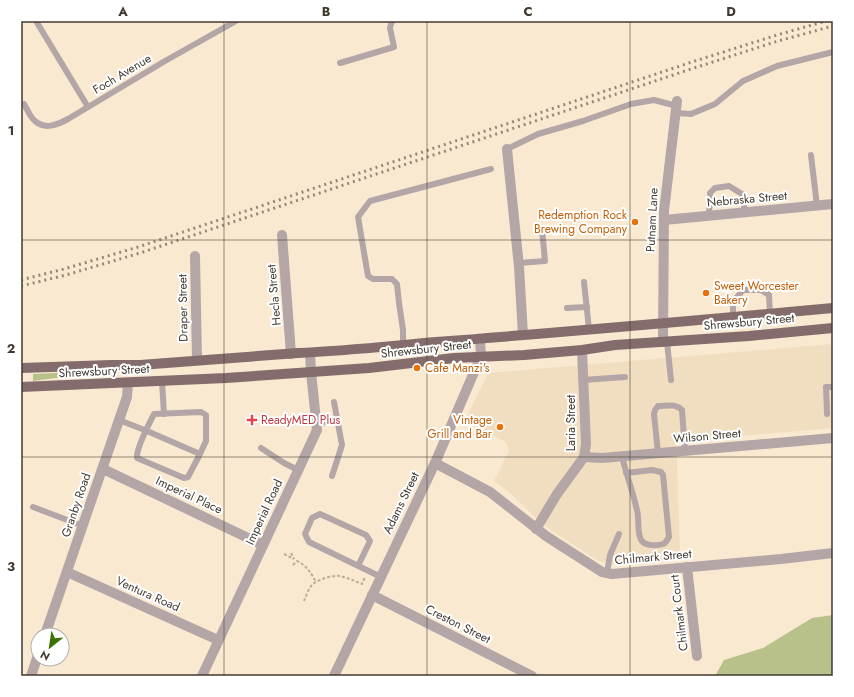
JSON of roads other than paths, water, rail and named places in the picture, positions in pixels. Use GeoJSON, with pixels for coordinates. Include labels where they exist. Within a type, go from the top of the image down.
{"type":"FeatureCollection","features":[{"type":"Feature","properties":{"kind":"main road","name":"Shrewsbury Street"},"geometry":{"type":"LineString","coordinates":[[21,368],[111,364],[140,365],[310,353],[833,308]]}},
{"type":"Feature","properties":{"kind":"main road","name":"Shrewsbury Street"},"geometry":{"type":"LineString","coordinates":[[21,387],[226,378],[369,368],[454,358],[524,355],[582,350],[614,345],[749,336],[833,328]]}},
{"type":"Feature","properties":{"kind":"street","name":"Putnam Lane"},"geometry":{"type":"LineString","coordinates":[[665,342],[663,323],[664,211],[677,107]]}},
{"type":"Feature","properties":{"kind":"street"},"geometry":{"type":"LineString","coordinates":[[507,149],[519,263],[523,335]]}},
{"type":"Feature","properties":{"kind":"street","name":"Nebraska Street"},"geometry":{"type":"LineString","coordinates":[[664,220],[833,204]]}},
{"type":"Feature","properties":{"kind":"street","name":"Hecla Street"},"geometry":{"type":"LineString","coordinates":[[282,235],[291,354]]}},
{"type":"Feature","properties":{"kind":"street","name":"Draper Street"},"geometry":{"type":"LineString","coordinates":[[195,256],[197,360]]}},
{"type":"Feature","properties":{"kind":"street","name":"Adams Street"},"geometry":{"type":"LineString","coordinates":[[334,676],[435,463],[481,356],[480,339]]}},
{"type":"Feature","properties":{"kind":"street","name":"Laria Street"},"geometry":{"type":"LineString","coordinates":[[536,529],[557,494],[584,457],[586,444],[582,350]]}},
{"type":"Feature","properties":{"kind":"street","name":"Imperial Road"},"geometry":{"type":"LineString","coordinates":[[202,676],[317,430],[310,353]]}},
{"type":"Feature","properties":{"kind":"street","name":"Granby Road"},"geometry":{"type":"LineString","coordinates":[[48,627],[127,397],[128,383]]}},
{"type":"Feature","properties":{"kind":"street","name":"Wilson Street"},"geometry":{"type":"LineString","coordinates":[[584,457],[602,458],[658,454],[833,438]]}},
{"type":"Feature","properties":{"kind":"street","name":"Chilmark Street"},"geometry":{"type":"LineString","coordinates":[[435,463],[490,492],[536,529],[602,572],[612,574],[833,553]]}},
{"type":"Feature","properties":{"kind":"street","name":"Imperial Place"},"geometry":{"type":"LineString","coordinates":[[103,469],[263,545]]}},
{"type":"Feature","properties":{"kind":"street","name":"Chilmark Court"},"geometry":{"type":"LineString","coordinates":[[687,567],[697,656]]}},
{"type":"Feature","properties":{"kind":"street","name":"Ventura Road"},"geometry":{"type":"LineString","coordinates":[[66,572],[218,640]]}},
{"type":"Feature","properties":{"kind":"street","name":"Creston Street"},"geometry":{"type":"LineString","coordinates":[[372,595],[532,676]]}},
{"type":"Feature","properties":{"kind":"lane"},"geometry":{"type":"LineString","coordinates":[[36,21],[88,108]]}},
{"type":"Feature","properties":{"kind":"lane","name":"Foch Avenue"},"geometry":{"type":"LineString","coordinates":[[24,104],[34,120],[42,125],[58,125],[165,61],[236,21]]}},
{"type":"Feature","properties":{"kind":"lane"},"geometry":{"type":"LineString","coordinates":[[340,63],[394,47],[390,28],[392,21]]}},
{"type":"Feature","properties":{"kind":"lane"},"geometry":{"type":"LineString","coordinates":[[507,149],[538,134],[583,121],[631,104],[654,100],[677,107],[691,114],[715,104],[744,81],[777,66],[833,52]]}},
{"type":"Feature","properties":{"kind":"lane"},"geometry":{"type":"LineString","coordinates":[[812,155],[817,206]]}},
{"type":"Feature","properties":{"kind":"lane"},"geometry":{"type":"LineString","coordinates":[[404,345],[397,284],[392,280],[373,279],[368,276],[358,217],[370,201],[491,169]]}},
{"type":"Feature","properties":{"kind":"lane"},"geometry":{"type":"LineString","coordinates":[[710,216],[710,192],[715,188],[729,186],[742,194],[745,212]]}},
{"type":"Feature","properties":{"kind":"lane"},"geometry":{"type":"LineString","coordinates":[[519,263],[545,261],[542,229]]}},
{"type":"Feature","properties":{"kind":"lane"},"geometry":{"type":"LineString","coordinates":[[584,282],[589,329]]}},
{"type":"Feature","properties":{"kind":"lane"},"geometry":{"type":"LineString","coordinates":[[733,317],[732,302],[743,290],[761,290],[769,295],[770,314]]}},
{"type":"Feature","properties":{"kind":"lane"},"geometry":{"type":"LineString","coordinates":[[567,308],[586,306]]}},
{"type":"Feature","properties":{"kind":"lane"},"geometry":{"type":"LineString","coordinates":[[665,342],[671,380]]}},
{"type":"Feature","properties":{"kind":"lane"},"geometry":{"type":"LineString","coordinates":[[583,380],[625,377]]}},
{"type":"Feature","properties":{"kind":"lane"},"geometry":{"type":"LineString","coordinates":[[162,381],[164,414]]}},
{"type":"Feature","properties":{"kind":"lane"},"geometry":{"type":"LineString","coordinates":[[827,414],[826,387],[833,387]]}},
{"type":"Feature","properties":{"kind":"lane"},"geometry":{"type":"LineString","coordinates":[[332,476],[342,445],[334,402]]}},
{"type":"Feature","properties":{"kind":"lane"},"geometry":{"type":"LineString","coordinates":[[658,454],[654,414],[658,406],[675,406],[682,410],[685,451]]}},
{"type":"Feature","properties":{"kind":"lane"},"geometry":{"type":"LineString","coordinates":[[201,412],[206,415],[206,441],[188,477],[184,478],[137,458],[137,454],[154,414],[164,414],[201,412]]}},
{"type":"Feature","properties":{"kind":"lane"},"geometry":{"type":"LineString","coordinates":[[119,420],[200,454]]}},
{"type":"Feature","properties":{"kind":"lane"},"geometry":{"type":"LineString","coordinates":[[316,423],[338,421]]}},
{"type":"Feature","properties":{"kind":"lane"},"geometry":{"type":"LineString","coordinates":[[261,448],[298,470]]}},
{"type":"Feature","properties":{"kind":"lane"},"geometry":{"type":"LineString","coordinates":[[622,456],[626,473],[638,516],[640,537],[645,544],[663,544],[669,537],[663,475],[661,472],[652,470],[626,473]]}},
{"type":"Feature","properties":{"kind":"lane"},"geometry":{"type":"LineString","coordinates":[[33,507],[83,526]]}},
{"type":"Feature","properties":{"kind":"lane"},"geometry":{"type":"LineString","coordinates":[[358,566],[370,541],[366,535],[320,514],[312,518],[305,534],[308,542],[380,577]]}},
{"type":"Feature","properties":{"kind":"lane"},"geometry":{"type":"LineString","coordinates":[[607,573],[610,555],[619,534]]}},
{"type":"Feature","properties":{"kind":"railway"},"geometry":{"type":"LineString","coordinates":[[21,280],[138,247],[692,62],[826,21]]}},
{"type":"Feature","properties":{"kind":"railway"},"geometry":{"type":"LineString","coordinates":[[21,286],[66,275],[140,253],[691,69],[778,41],[833,26]]}},
{"type":"Feature","properties":{"kind":"place","name":"Redemption Rock Brewing Company"},"geometry":{"type":"Point","coordinates":[635,222]}},
{"type":"Feature","properties":{"kind":"place","name":"Sweet Worcester Bakery"},"geometry":{"type":"Point","coordinates":[706,293]}},
{"type":"Feature","properties":{"kind":"place","name":"Cafe Manzi's"},"geometry":{"type":"Point","coordinates":[417,368]}},
{"type":"Feature","properties":{"kind":"place","name":"ReadyMED Plus"},"geometry":{"type":"Point","coordinates":[252,420]}},
{"type":"Feature","properties":{"kind":"place","name":"Vintage Grill and Bar"},"geometry":{"type":"Point","coordinates":[500,427]}}]}
